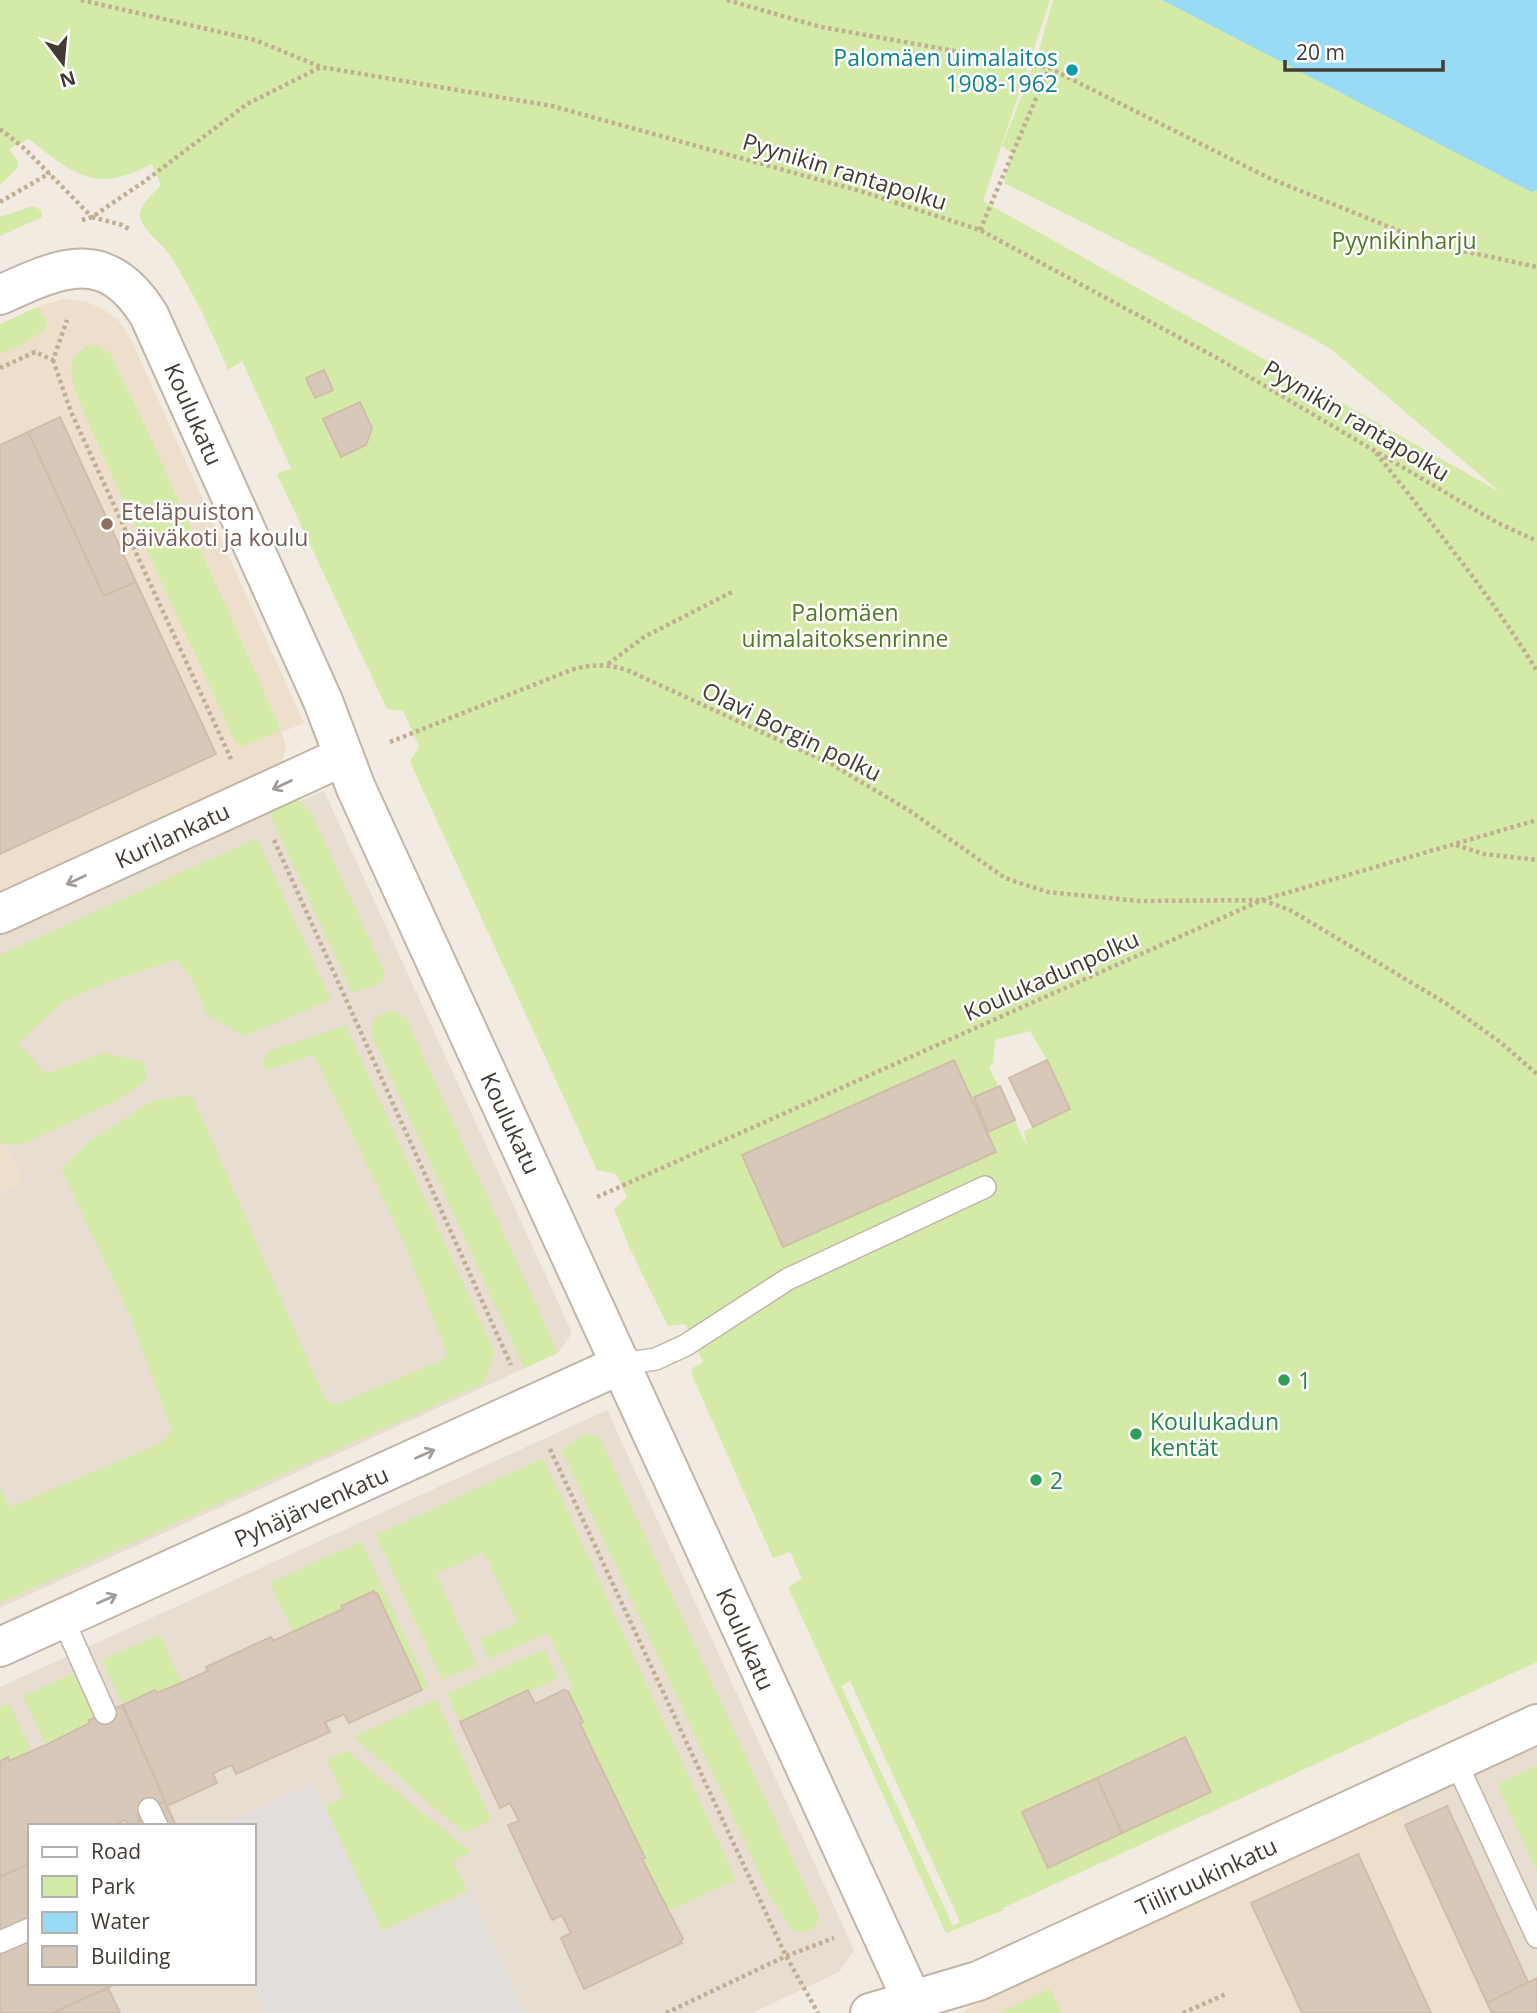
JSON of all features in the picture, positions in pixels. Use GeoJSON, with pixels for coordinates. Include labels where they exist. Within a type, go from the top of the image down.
{"type":"FeatureCollection","features":[{"type":"Feature","properties":{"kind":"street","name":"Koulukatu"},"geometry":{"type":"LineString","coordinates":[[0,295],[51,272],[75,268],[108,274],[132,291],[149,315],[323,701],[356,788],[915,2007]]}},
{"type":"Feature","properties":{"kind":"street","name":"Kurilankatu"},"geometry":{"type":"LineString","coordinates":[[0,914],[344,757]]}},
{"type":"Feature","properties":{"kind":"street","name":"Pyhäjärvenkatu"},"geometry":{"type":"LineString","coordinates":[[0,1647],[622,1364]]}},
{"type":"Feature","properties":{"kind":"street","name":"Tiiliruukinkatu"},"geometry":{"type":"LineString","coordinates":[[870,2013],[915,2007],[978,1981],[1537,1724]]}},
{"type":"Feature","properties":{"kind":"lane"},"geometry":{"type":"LineString","coordinates":[[622,1364],[656,1359],[677,1349],[788,1279],[985,1188]]}},
{"type":"Feature","properties":{"kind":"lane"},"geometry":{"type":"LineString","coordinates":[[63,1619],[105,1713]]}},
{"type":"Feature","properties":{"kind":"lane"},"geometry":{"type":"LineString","coordinates":[[1456,1762],[1537,1937]]}},
{"type":"Feature","properties":{"kind":"lane"},"geometry":{"type":"LineString","coordinates":[[0,1942],[28,1929]]}},
{"type":"Feature","properties":{"kind":"path","name":"Pyynikin rantapolku"},"geometry":{"type":"LineString","coordinates":[[81,0],[256,40],[321,67],[552,106],[860,191],[979,230],[1219,359],[1498,523],[1537,541]]}},
{"type":"Feature","properties":{"kind":"path"},"geometry":{"type":"LineString","coordinates":[[727,0],[821,27],[1049,68],[1269,178],[1431,244],[1537,267]]}},
{"type":"Feature","properties":{"kind":"path"},"geometry":{"type":"LineString","coordinates":[[0,130],[25,149],[92,217],[145,181],[247,104],[321,67]]}},
{"type":"Feature","properties":{"kind":"path"},"geometry":{"type":"LineString","coordinates":[[979,230],[1049,68]]}},
{"type":"Feature","properties":{"kind":"path"},"geometry":{"type":"LineString","coordinates":[[0,202],[50,173]]}},
{"type":"Feature","properties":{"kind":"path"},"geometry":{"type":"LineString","coordinates":[[68,316],[53,360],[71,412],[251,800],[258,814],[268,824],[529,1406],[786,1956],[818,2013]]}},
{"type":"Feature","properties":{"kind":"path"},"geometry":{"type":"LineString","coordinates":[[0,368],[34,352],[53,360]]}},
{"type":"Feature","properties":{"kind":"path"},"geometry":{"type":"LineString","coordinates":[[1373,450],[1463,563],[1519,641],[1537,671]]}},
{"type":"Feature","properties":{"kind":"path"},"geometry":{"type":"LineString","coordinates":[[608,664],[644,637],[732,592]]}},
{"type":"Feature","properties":{"kind":"path","name":"Olavi Borgin polku"},"geometry":{"type":"LineString","coordinates":[[386,744],[571,670],[608,664],[627,670],[831,764],[910,811],[1005,877],[1026,885],[1048,892],[1139,901],[1262,900]]}},
{"type":"Feature","properties":{"kind":"path","name":"Koulukadunpolku"},"geometry":{"type":"LineString","coordinates":[[593,1199],[1262,900],[1537,820]]}},
{"type":"Feature","properties":{"kind":"path"},"geometry":{"type":"LineString","coordinates":[[1455,845],[1484,854],[1537,860]]}},
{"type":"Feature","properties":{"kind":"path"},"geometry":{"type":"LineString","coordinates":[[1262,900],[1290,910],[1447,1004],[1500,1042],[1537,1074]]}},
{"type":"Feature","properties":{"kind":"path"},"geometry":{"type":"LineString","coordinates":[[666,2013],[786,1956],[836,1937]]}},
{"type":"Feature","properties":{"kind":"path"},"geometry":{"type":"LineString","coordinates":[[1183,2013],[1226,1994]]}},
{"type":"Feature","properties":{"kind":"shaded area","name":"Eteläpuiston päiväkoti ja koulu"},"geometry":{"type":"Polygon","coordinates":[[[65,299],[87,302],[103,309],[118,320],[129,335],[304,723],[282,732],[286,748],[278,766],[0,896],[0,324],[44,304],[65,299]]]}},
{"type":"Feature","properties":{"kind":"shaded area"},"geometry":{"type":"Polygon","coordinates":[[[324,791],[572,1333],[558,1353],[0,1608],[0,1192],[22,1182],[0,1133],[0,932],[294,800],[300,801],[324,791]]]}},
{"type":"Feature","properties":{"kind":"shaded area"},"geometry":{"type":"Polygon","coordinates":[[[0,1133],[22,1182],[0,1192],[0,1133]]]}},
{"type":"Feature","properties":{"kind":"shaded area"},"geometry":{"type":"Polygon","coordinates":[[[607,1410],[854,1950],[839,1972],[752,2013],[0,2013],[0,1687],[607,1410]]]}},
{"type":"Feature","properties":{"kind":"shaded area"},"geometry":{"type":"Polygon","coordinates":[[[1537,1747],[1537,2013],[1492,2013],[1398,1810],[1537,1747]]]}},
{"type":"Feature","properties":{"kind":"shaded area"},"geometry":{"type":"Polygon","coordinates":[[[313,1783],[382,1934],[471,1894],[525,2013],[266,2013],[253,1985],[256,1985],[256,1824],[224,1824],[313,1783]]]}},
{"type":"Feature","properties":{"kind":"shaded area"},"geometry":{"type":"Polygon","coordinates":[[[1398,1810],[1492,2013],[962,2013],[970,2007],[1398,1810]]]}},
{"type":"Feature","properties":{"kind":"green space"},"geometry":{"type":"Polygon","coordinates":[[[0,0],[1050,0],[983,201],[1500,492],[1332,350],[1004,183],[1012,153],[1002,146],[1038,54],[1053,0],[1223,0],[1537,136],[1537,1662],[1003,1908],[1004,1910],[946,1933],[788,1587],[802,1579],[790,1552],[773,1558],[691,1373],[693,1368],[703,1362],[685,1324],[668,1326],[630,1249],[614,1209],[627,1197],[616,1174],[597,1170],[410,762],[419,746],[403,711],[387,709],[277,474],[291,468],[242,361],[228,370],[186,282],[169,254],[147,231],[141,220],[142,207],[161,185],[152,164],[115,178],[100,179],[73,171],[29,139],[9,149],[18,161],[17,169],[0,185],[0,0]],[[1030,1031],[995,1040],[993,1064],[989,1067],[1027,1146],[1024,1131],[1070,1109],[1030,1031]],[[850,1681],[841,1686],[953,1926],[960,1922],[850,1681]]]}},
{"type":"Feature","properties":{"kind":"green space"},"geometry":{"type":"Polygon","coordinates":[[[33,206],[41,210],[42,217],[0,236],[0,217],[33,206]]]}},
{"type":"Feature","properties":{"kind":"green space"},"geometry":{"type":"Polygon","coordinates":[[[38,307],[48,323],[44,329],[0,354],[0,324],[38,307]]]}},
{"type":"Feature","properties":{"kind":"green space"},"geometry":{"type":"Polygon","coordinates":[[[95,345],[110,353],[142,419],[281,730],[244,746],[236,743],[74,388],[71,369],[75,356],[86,346],[95,345]]]}},
{"type":"Feature","properties":{"kind":"green space"},"geometry":{"type":"Polygon","coordinates":[[[294,800],[311,812],[384,971],[380,984],[352,993],[268,810],[294,800]]]}},
{"type":"Feature","properties":{"kind":"green space"},"geometry":{"type":"Polygon","coordinates":[[[257,838],[331,1000],[244,1036],[207,1015],[193,981],[176,960],[111,981],[64,1001],[18,1043],[46,1074],[104,1053],[144,1062],[147,1081],[114,1102],[23,1144],[2,1144],[0,955],[257,838]]]}},
{"type":"Feature","properties":{"kind":"green space"},"geometry":{"type":"Polygon","coordinates":[[[392,1011],[406,1018],[558,1353],[524,1368],[372,1036],[371,1026],[375,1019],[392,1011]]]}},
{"type":"Feature","properties":{"kind":"green space"},"geometry":{"type":"Polygon","coordinates":[[[346,1026],[495,1353],[484,1383],[0,1603],[0,1489],[10,1507],[161,1443],[172,1431],[131,1318],[61,1168],[90,1141],[152,1101],[190,1095],[195,1102],[325,1399],[335,1405],[445,1359],[447,1353],[402,1238],[314,1055],[265,1071],[262,1063],[269,1051],[346,1026]]]}},
{"type":"Feature","properties":{"kind":"green space"},"geometry":{"type":"Polygon","coordinates":[[[586,1434],[599,1436],[818,1914],[816,1925],[810,1931],[792,1930],[771,1898],[561,1449],[586,1434]]]}},
{"type":"Feature","properties":{"kind":"green space"},"geometry":{"type":"Polygon","coordinates":[[[543,1458],[736,1880],[670,1910],[666,1909],[642,1859],[645,1857],[580,1724],[583,1722],[568,1692],[574,1689],[549,1635],[544,1634],[489,1659],[480,1639],[517,1623],[484,1552],[436,1574],[477,1665],[442,1680],[376,1535],[543,1458]]]}},
{"type":"Feature","properties":{"kind":"green space"},"geometry":{"type":"Polygon","coordinates":[[[361,1541],[428,1687],[422,1690],[377,1593],[373,1591],[342,1606],[343,1609],[293,1632],[270,1583],[361,1541]]]}},
{"type":"Feature","properties":{"kind":"green space"},"geometry":{"type":"Polygon","coordinates":[[[160,1634],[181,1683],[157,1693],[155,1690],[123,1705],[102,1660],[160,1634]]]}},
{"type":"Feature","properties":{"kind":"green space"},"geometry":{"type":"Polygon","coordinates":[[[544,1649],[558,1678],[460,1722],[447,1694],[544,1649]]]}},
{"type":"Feature","properties":{"kind":"green space"},"geometry":{"type":"Polygon","coordinates":[[[74,1673],[95,1718],[46,1745],[23,1696],[74,1673]]]}},
{"type":"Feature","properties":{"kind":"green space"},"geometry":{"type":"Polygon","coordinates":[[[436,1699],[491,1820],[463,1833],[354,1737],[436,1699]]]}},
{"type":"Feature","properties":{"kind":"green space"},"geometry":{"type":"Polygon","coordinates":[[[9,1703],[31,1751],[9,1761],[7,1757],[0,1761],[0,1707],[9,1703]]]}},
{"type":"Feature","properties":{"kind":"green space"},"geometry":{"type":"Polygon","coordinates":[[[347,1751],[471,1852],[453,1861],[467,1891],[382,1930],[325,1806],[344,1797],[327,1760],[347,1751]]]}},
{"type":"Feature","properties":{"kind":"green space"},"geometry":{"type":"Polygon","coordinates":[[[1537,1765],[1537,1872],[1497,1784],[1537,1765]]]}},
{"type":"Feature","properties":{"kind":"green space"},"geometry":{"type":"Polygon","coordinates":[[[1050,1989],[1061,2013],[998,2013],[1050,1989]]]}},
{"type":"Feature","properties":{"kind":"water"},"geometry":{"type":"Polygon","coordinates":[[[1162,0],[1537,0],[1537,190],[1532,192],[1162,0]]]}},
{"type":"Feature","properties":{"kind":"building"},"geometry":{"type":"Polygon","coordinates":[[[324,370],[333,390],[315,398],[306,378],[324,370]]]}},
{"type":"Feature","properties":{"kind":"building"},"geometry":{"type":"Polygon","coordinates":[[[360,402],[372,428],[366,445],[341,457],[323,419],[360,402]]]}},
{"type":"Feature","properties":{"kind":"building"},"geometry":{"type":"Polygon","coordinates":[[[60,417],[136,582],[104,596],[28,432],[60,417]]]}},
{"type":"Feature","properties":{"kind":"building"},"geometry":{"type":"Polygon","coordinates":[[[28,432],[104,596],[136,582],[216,754],[0,854],[0,445],[28,432]]]}},
{"type":"Feature","properties":{"kind":"building"},"geometry":{"type":"Polygon","coordinates":[[[954,1060],[996,1152],[783,1247],[742,1155],[954,1060]]]}},
{"type":"Feature","properties":{"kind":"building"},"geometry":{"type":"Polygon","coordinates":[[[1047,1060],[1070,1109],[1033,1127],[1009,1078],[1047,1060]]]}},
{"type":"Feature","properties":{"kind":"building"},"geometry":{"type":"Polygon","coordinates":[[[1000,1086],[1015,1120],[988,1132],[974,1097],[1000,1086]]]}},
{"type":"Feature","properties":{"kind":"building"},"geometry":{"type":"Polygon","coordinates":[[[374,1591],[422,1690],[349,1723],[344,1714],[325,1722],[330,1732],[236,1774],[232,1765],[222,1769],[213,1774],[217,1783],[167,1806],[123,1705],[208,1671],[206,1667],[271,1637],[273,1641],[343,1609],[341,1606],[374,1591]]]}},
{"type":"Feature","properties":{"kind":"building"},"geometry":{"type":"Polygon","coordinates":[[[528,1690],[535,1704],[564,1690],[568,1691],[583,1722],[580,1724],[645,1858],[642,1859],[683,1939],[680,1941],[682,1943],[584,1989],[561,1938],[571,1933],[562,1915],[552,1920],[508,1825],[519,1821],[510,1803],[500,1808],[460,1722],[528,1690]]]}},
{"type":"Feature","properties":{"kind":"building"},"geometry":{"type":"Polygon","coordinates":[[[122,1705],[165,1801],[137,1815],[140,1821],[133,1824],[128,1824],[125,1820],[116,1824],[28,1824],[28,1864],[0,1877],[0,1761],[8,1757],[9,1761],[46,1745],[90,1723],[89,1720],[122,1705]]]}},
{"type":"Feature","properties":{"kind":"building"},"geometry":{"type":"Polygon","coordinates":[[[1185,1737],[1211,1792],[1122,1833],[1097,1778],[1185,1737]]]}},
{"type":"Feature","properties":{"kind":"building"},"geometry":{"type":"Polygon","coordinates":[[[1097,1778],[1122,1833],[1048,1868],[1022,1812],[1097,1778]]]}},
{"type":"Feature","properties":{"kind":"building"},"geometry":{"type":"Polygon","coordinates":[[[165,1801],[175,1824],[133,1824],[140,1821],[137,1815],[165,1801]]]}},
{"type":"Feature","properties":{"kind":"building"},"geometry":{"type":"Polygon","coordinates":[[[1447,1806],[1528,1982],[1487,2003],[1405,1825],[1447,1806]]]}},
{"type":"Feature","properties":{"kind":"building"},"geometry":{"type":"Polygon","coordinates":[[[1358,1854],[1431,2013],[1302,2013],[1251,1903],[1358,1854]]]}},
{"type":"Feature","properties":{"kind":"building"},"geometry":{"type":"Polygon","coordinates":[[[28,1864],[28,1985],[114,1985],[52,2013],[0,2013],[0,1877],[28,1864]]]}},
{"type":"Feature","properties":{"kind":"building"},"geometry":{"type":"Polygon","coordinates":[[[1537,1978],[1537,2013],[1492,2013],[1487,2003],[1537,1978]]]}},
{"type":"Feature","properties":{"kind":"building"},"geometry":{"type":"Polygon","coordinates":[[[108,1988],[120,2013],[52,2013],[108,1988]]]}},
{"type":"Feature","properties":{"kind":"place","name":"Palomäen uimalaitos 1908-1962"},"geometry":{"type":"Point","coordinates":[1072,70]}},
{"type":"Feature","properties":{"kind":"place","name":"Eteläpuiston päiväkoti ja koulu"},"geometry":{"type":"Point","coordinates":[107,524]}},
{"type":"Feature","properties":{"kind":"place","name":"1"},"geometry":{"type":"Point","coordinates":[1284,1380]}},
{"type":"Feature","properties":{"kind":"place","name":"Koulukadun kentät"},"geometry":{"type":"Point","coordinates":[1136,1434]}},
{"type":"Feature","properties":{"kind":"place","name":"2"},"geometry":{"type":"Point","coordinates":[1036,1480]}},
{"type":"Feature","properties":{"kind":"park label","name":"Pyynikinharju"},"geometry":{"type":"Point","coordinates":[1404,240]}},
{"type":"Feature","properties":{"kind":"park label","name":"Palomäen uimalaitoksenrinne"},"geometry":{"type":"Point","coordinates":[845,625]}}]}
